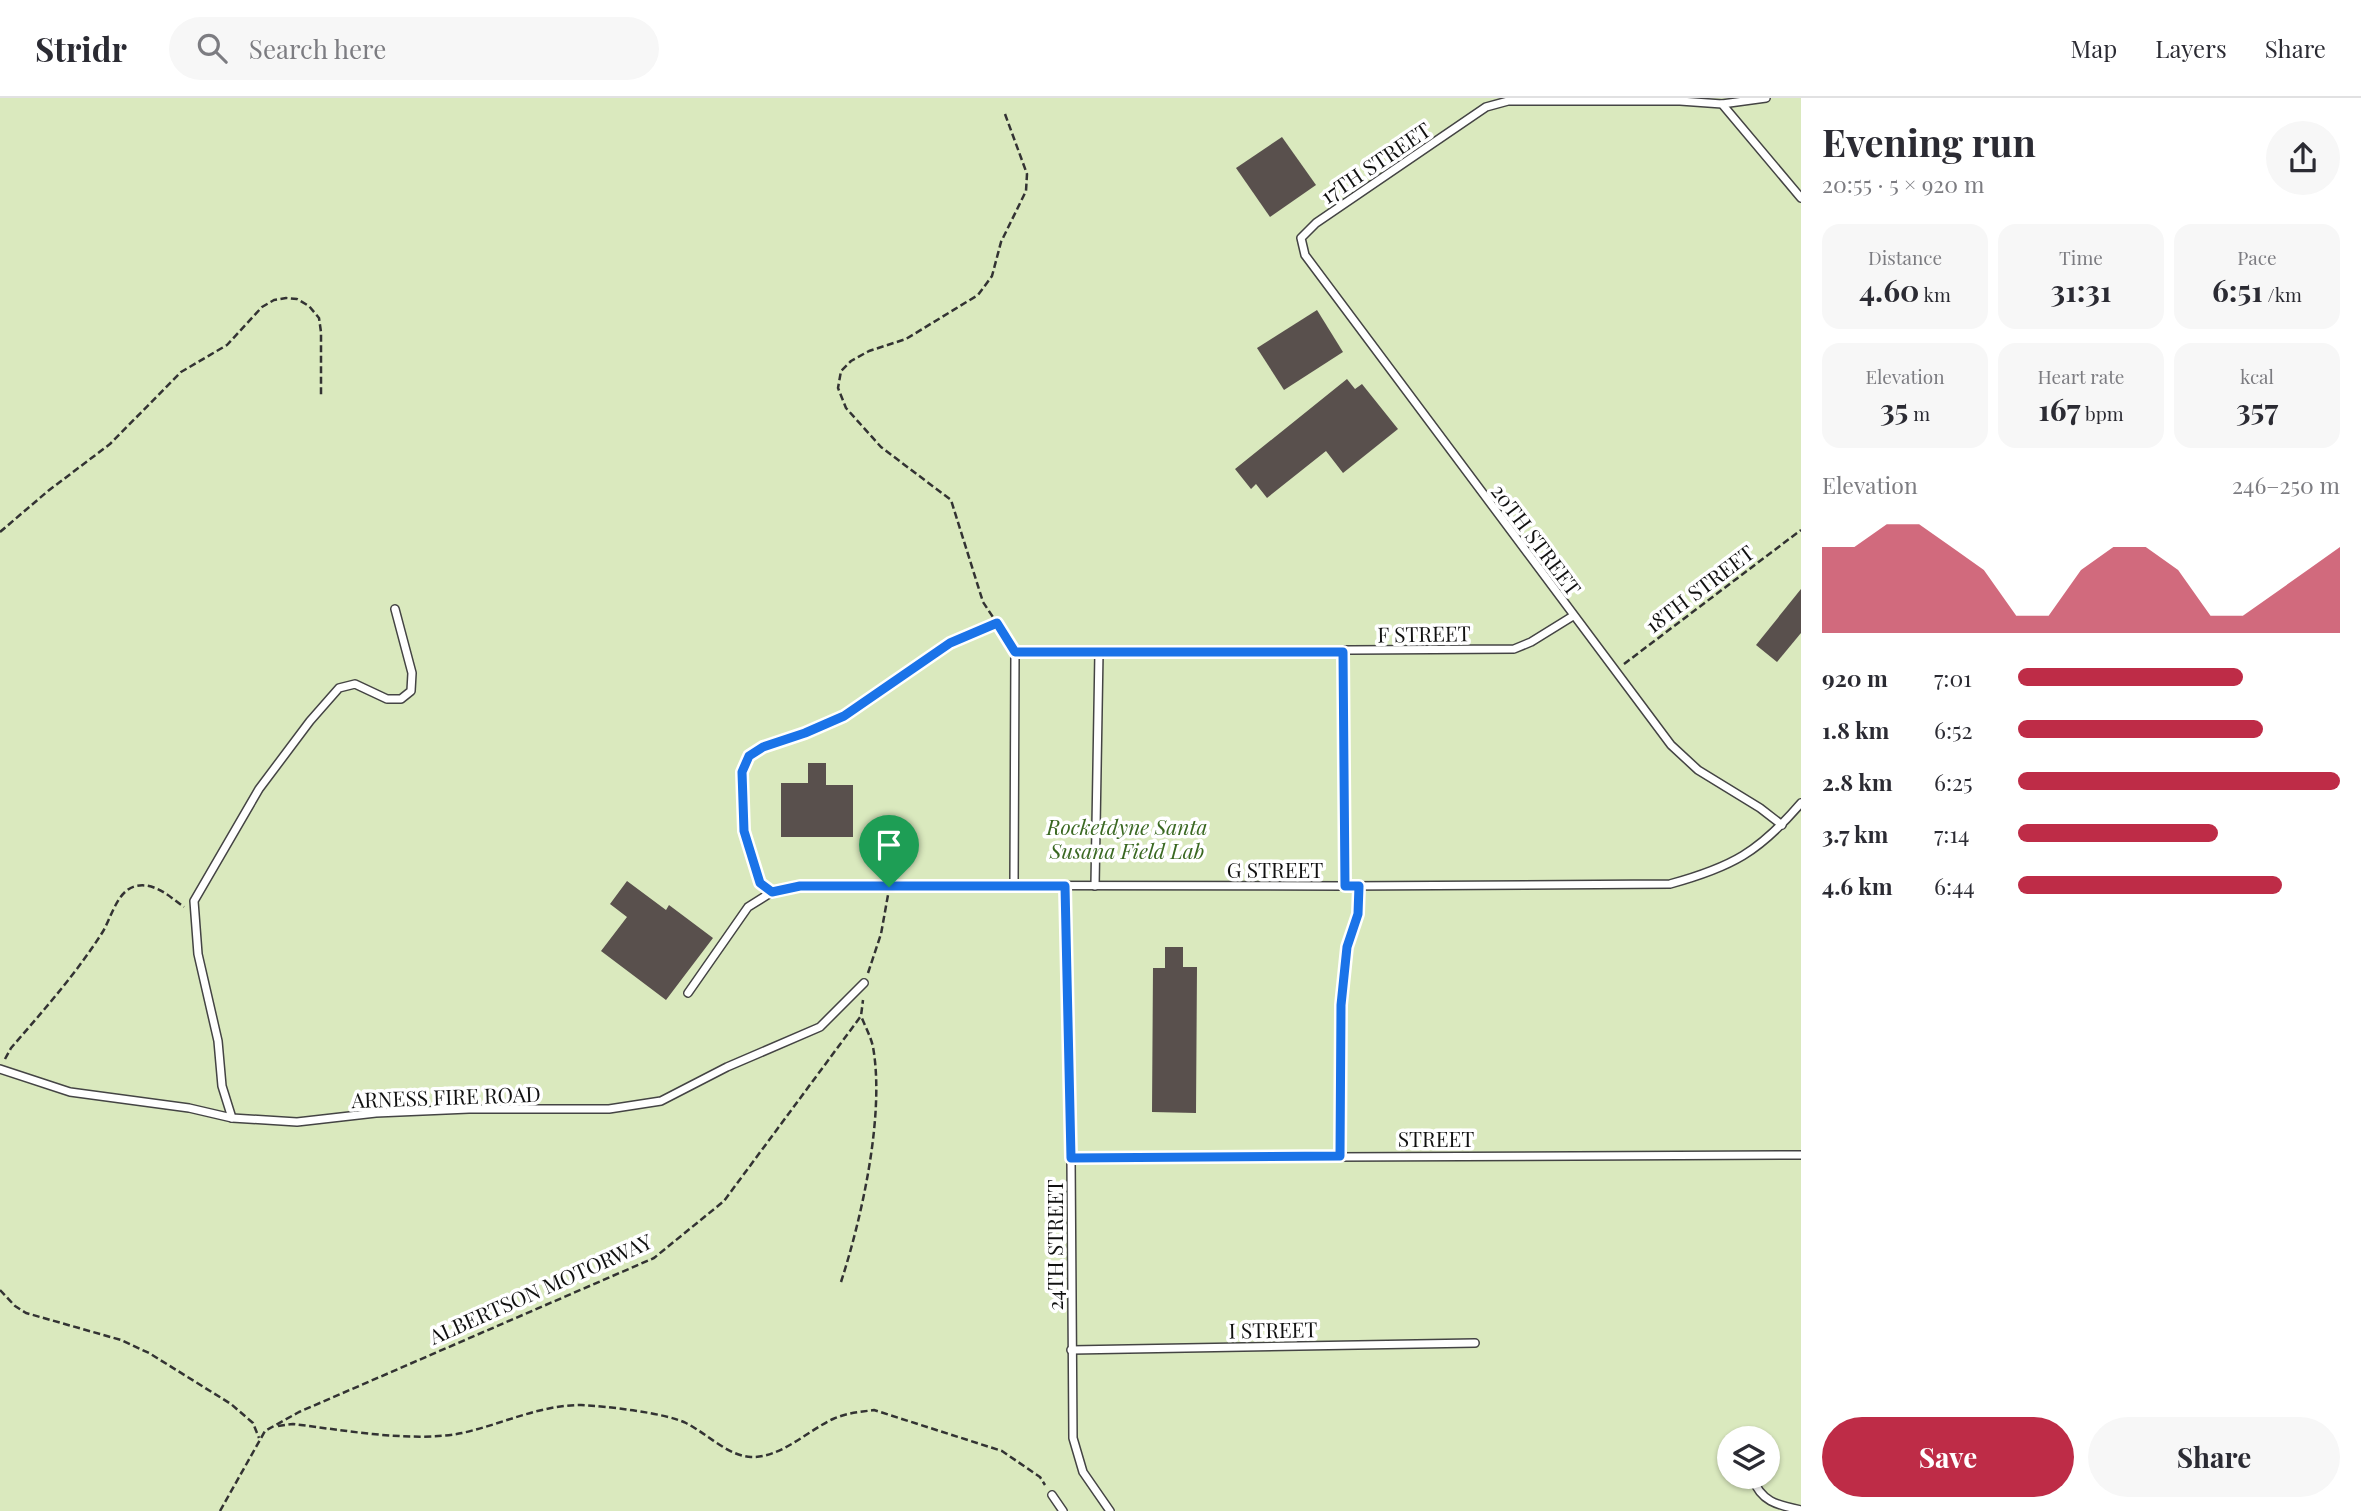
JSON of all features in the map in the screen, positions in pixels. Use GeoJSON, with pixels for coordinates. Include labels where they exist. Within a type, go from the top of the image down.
{"type":"FeatureCollection","features":[{"type":"Feature","properties":{"kind":"lane","name":"17TH STREET"},"geometry":{"type":"LineString","coordinates":[[1301,238],[1316,223],[1486,107],[1525,99],[1722,104],[1766,98]]}},
{"type":"Feature","properties":{"kind":"lane"},"geometry":{"type":"LineString","coordinates":[[1722,104],[1801,198]]}},
{"type":"Feature","properties":{"kind":"lane","name":"20TH STREET"},"geometry":{"type":"LineString","coordinates":[[1301,238],[1305,255],[1671,745],[1698,770],[1760,808],[1782,825]]}},
{"type":"Feature","properties":{"kind":"lane"},"geometry":{"type":"LineString","coordinates":[[232,1118],[222,1087],[218,1041],[198,954],[194,901],[259,789],[310,721],[339,688],[355,684],[387,699],[401,699],[411,691],[412,673],[395,609]]}},
{"type":"Feature","properties":{"kind":"lane","name":"F STREET"},"geometry":{"type":"LineString","coordinates":[[1015,652],[1514,649],[1573,617]]}},
{"type":"Feature","properties":{"kind":"lane"},"geometry":{"type":"LineString","coordinates":[[1014,886],[1015,652]]}},
{"type":"Feature","properties":{"kind":"lane"},"geometry":{"type":"LineString","coordinates":[[1095,886],[1099,652]]}},
{"type":"Feature","properties":{"kind":"lane"},"geometry":{"type":"LineString","coordinates":[[1343,652],[1345,886]]}},
{"type":"Feature","properties":{"kind":"lane"},"geometry":{"type":"LineString","coordinates":[[749,756],[742,772],[744,831],[760,883],[772,892]]}},
{"type":"Feature","properties":{"kind":"lane","name":"G STREET"},"geometry":{"type":"LineString","coordinates":[[688,993],[748,907],[772,892],[800,886],[1670,884],[1711,873],[1747,855],[1782,825],[1801,803]]}},
{"type":"Feature","properties":{"kind":"lane"},"geometry":{"type":"LineString","coordinates":[[1340,1156],[1341,1005],[1347,947],[1358,914],[1359,886]]}},
{"type":"Feature","properties":{"kind":"lane","name":"ARNESS FIRE ROAD"},"geometry":{"type":"LineString","coordinates":[[0,1068],[71,1092],[189,1108],[232,1118],[297,1122],[456,1110],[609,1108],[661,1101],[727,1067],[820,1027],[864,983]]}},
{"type":"Feature","properties":{"kind":"lane","name":"STREET"},"geometry":{"type":"LineString","coordinates":[[1071,1158],[1801,1155]]}},
{"type":"Feature","properties":{"kind":"lane","name":"24TH STREET"},"geometry":{"type":"LineString","coordinates":[[1071,1158],[1073,1438],[1083,1472],[1110,1511]]}},
{"type":"Feature","properties":{"kind":"lane","name":"I STREET"},"geometry":{"type":"LineString","coordinates":[[1071,1350],[1475,1343]]}},
{"type":"Feature","properties":{"kind":"lane"},"geometry":{"type":"LineString","coordinates":[[1758,1489],[1766,1500],[1801,1510]]}},
{"type":"Feature","properties":{"kind":"lane"},"geometry":{"type":"LineString","coordinates":[[1052,1495],[1063,1511]]}},
{"type":"Feature","properties":{"kind":"path"},"geometry":{"type":"LineString","coordinates":[[1005,114],[1027,174],[1027,183],[1026,191],[1002,242],[992,276],[978,295],[906,339],[869,351],[851,361],[841,371],[838,388],[846,408],[881,447],[951,500],[983,602],[1015,652]]}},
{"type":"Feature","properties":{"kind":"path"},"geometry":{"type":"LineString","coordinates":[[0,531],[110,444],[181,372],[227,345],[262,307],[274,300],[297,299],[309,306],[319,318],[321,396]]}},
{"type":"Feature","properties":{"kind":"path","name":"18TH STREET"},"geometry":{"type":"LineString","coordinates":[[1616,670],[1801,530]]}},
{"type":"Feature","properties":{"kind":"path"},"geometry":{"type":"LineString","coordinates":[[749,756],[763,747],[844,716],[950,643],[997,623]]}},
{"type":"Feature","properties":{"kind":"path"},"geometry":{"type":"LineString","coordinates":[[0,1068],[11,1048],[72,978],[128,889],[148,886],[162,890],[195,916]]}},
{"type":"Feature","properties":{"kind":"path","name":"24TH STREET"},"geometry":{"type":"LineString","coordinates":[[1065,886],[1071,1158]]}},
{"type":"Feature","properties":{"kind":"path"},"geometry":{"type":"LineString","coordinates":[[841,1282],[856,1237],[874,1129],[873,1045],[861,1016],[864,983],[881,934],[889,887]]}},
{"type":"Feature","properties":{"kind":"path","name":"ALBERTSON MOTORWAY"},"geometry":{"type":"LineString","coordinates":[[220,1511],[265,1431],[299,1412],[654,1258],[724,1200],[861,1016]]}},
{"type":"Feature","properties":{"kind":"path"},"geometry":{"type":"LineString","coordinates":[[0,1290],[15,1307],[26,1313],[121,1340],[149,1353],[231,1404],[253,1423],[259,1438]]}},
{"type":"Feature","properties":{"kind":"path"},"geometry":{"type":"LineString","coordinates":[[274,1426],[293,1424],[411,1436],[449,1434],[461,1433],[551,1407],[583,1405],[664,1415],[684,1422],[736,1453],[751,1457],[768,1454],[834,1418],[874,1410],[1002,1451],[1040,1477],[1052,1495]]}},
{"type":"Feature","properties":{"kind":"green space","name":"Rocketdyne Santa Susana Field Lab"},"geometry":{"type":"Polygon","coordinates":[[[0,98],[1801,98],[1801,1511],[0,1511],[0,98]]]}},
{"type":"Feature","properties":{"kind":"building"},"geometry":{"type":"Polygon","coordinates":[[[1282,137],[1316,185],[1270,217],[1236,168],[1282,137]]]}},
{"type":"Feature","properties":{"kind":"building"},"geometry":{"type":"Polygon","coordinates":[[[1317,310],[1343,352],[1284,390],[1257,348],[1317,310]]]}},
{"type":"Feature","properties":{"kind":"building"},"geometry":{"type":"Polygon","coordinates":[[[1347,379],[1355,389],[1362,384],[1398,429],[1343,473],[1326,451],[1267,498],[1256,484],[1251,489],[1235,469],[1347,379]]]}},
{"type":"Feature","properties":{"kind":"building"},"geometry":{"type":"Polygon","coordinates":[[[1801,589],[1801,633],[1777,662],[1756,645],[1801,589]]]}},
{"type":"Feature","properties":{"kind":"building"},"geometry":{"type":"Polygon","coordinates":[[[808,763],[826,763],[826,785],[853,785],[853,837],[781,837],[781,783],[808,783],[808,763]]]}},
{"type":"Feature","properties":{"kind":"building"},"geometry":{"type":"Polygon","coordinates":[[[627,881],[666,910],[669,905],[713,938],[666,1000],[601,951],[627,917],[610,904],[627,881]]]}},
{"type":"Feature","properties":{"kind":"building"},"geometry":{"type":"Polygon","coordinates":[[[1165,947],[1183,947],[1183,967],[1197,967],[1196,1113],[1152,1112],[1153,968],[1165,968],[1165,947]]]}},
{"type":"Feature","properties":{"kind":"route"},"geometry":{"type":"LineString","coordinates":[[997,623],[1015,652],[1343,652],[1345,886],[1359,886],[1358,914],[1347,947],[1341,1005],[1340,1156],[1071,1158],[1065,886],[889,887],[800,886],[772,892],[760,883],[744,831],[742,772],[749,756],[763,747],[844,716],[950,643],[990,624],[997,623]]}}]}
